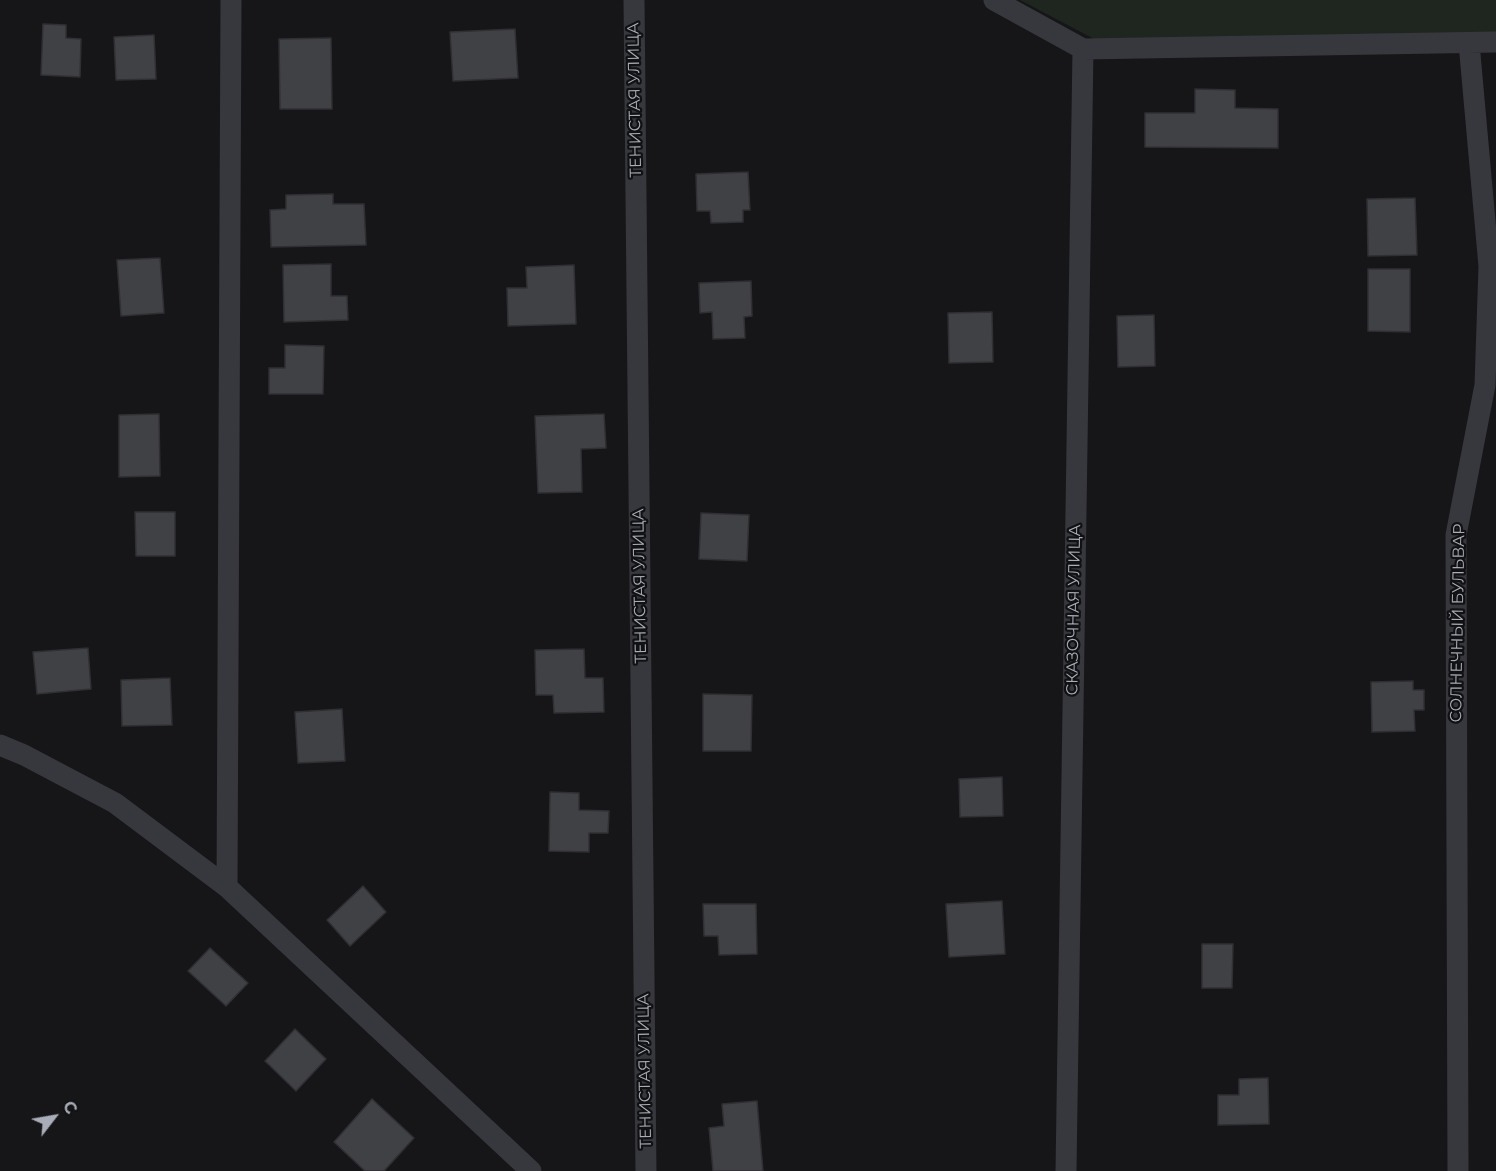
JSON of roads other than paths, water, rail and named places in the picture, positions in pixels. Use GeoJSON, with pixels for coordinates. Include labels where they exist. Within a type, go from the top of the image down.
{"type":"FeatureCollection","features":[{"type":"Feature","properties":{"kind":"street"},"geometry":{"type":"LineString","coordinates":[[227,888],[231,0]]}},
{"type":"Feature","properties":{"kind":"street","name":"ТЕНИСТАЯ УЛИЦА"},"geometry":{"type":"LineString","coordinates":[[634,0],[645,1171]]}},
{"type":"Feature","properties":{"kind":"street"},"geometry":{"type":"LineString","coordinates":[[994,0],[1083,49],[1496,42]]}},
{"type":"Feature","properties":{"kind":"street","name":"СОЛНЕЧНЫЙ БУЛЬВАР"},"geometry":{"type":"LineString","coordinates":[[1458,1171],[1456,536],[1485,385],[1489,266],[1469,43]]}},
{"type":"Feature","properties":{"kind":"street","name":"СКАЗОЧНАЯ УЛИЦА"},"geometry":{"type":"LineString","coordinates":[[1066,1171],[1083,49]]}},
{"type":"Feature","properties":{"kind":"street"},"geometry":{"type":"LineString","coordinates":[[0,745],[24,755],[115,804],[227,888],[531,1171]]}}]}
